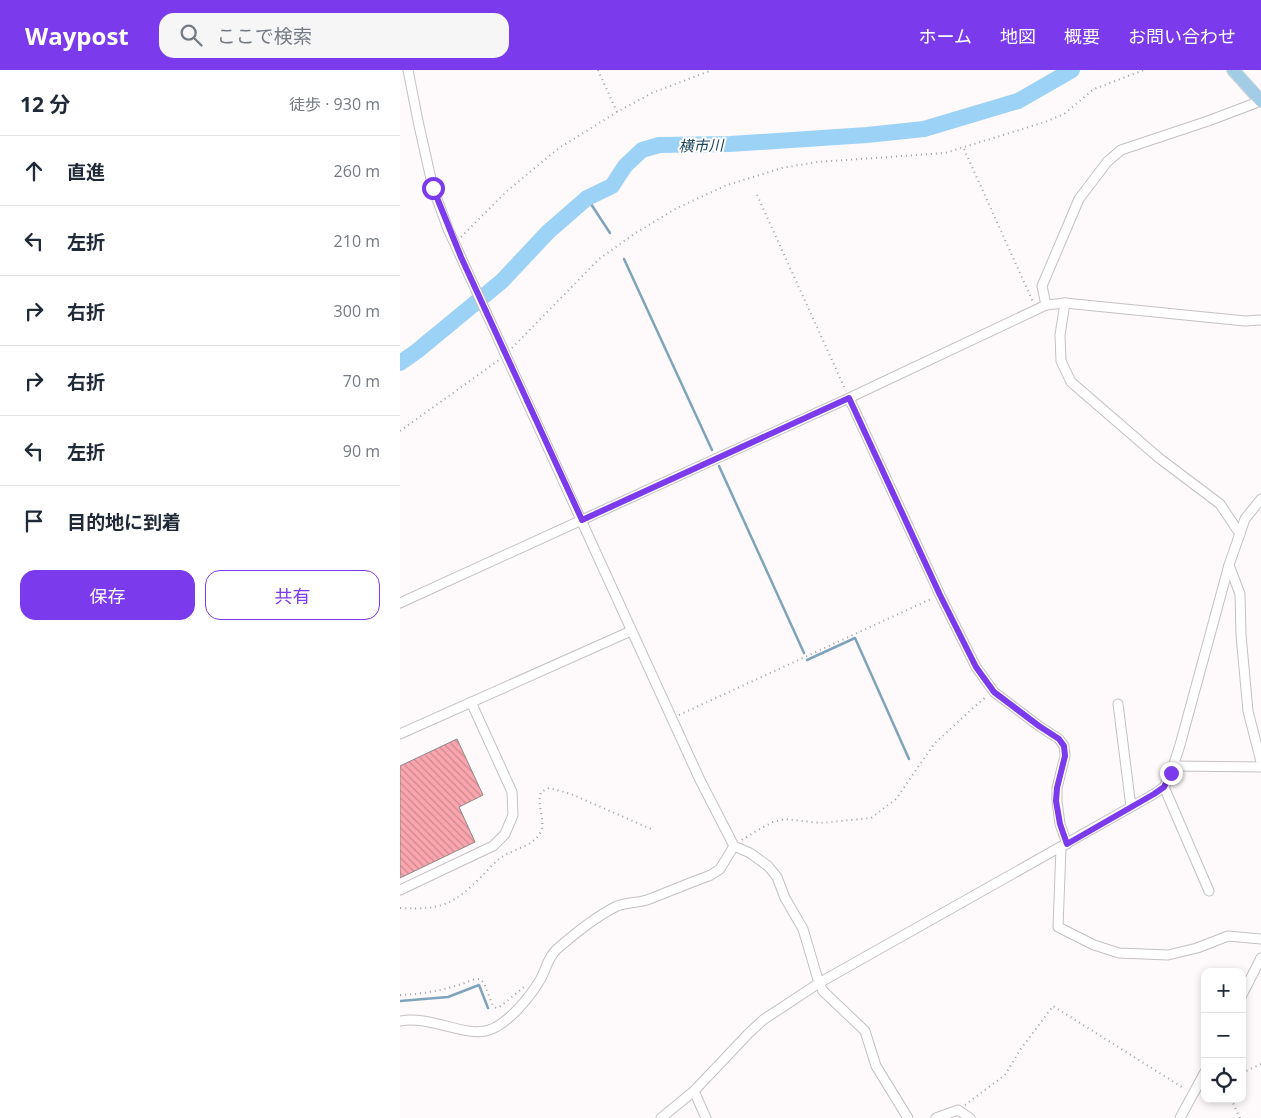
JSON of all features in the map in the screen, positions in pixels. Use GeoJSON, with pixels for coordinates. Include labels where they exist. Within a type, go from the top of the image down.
{"type":"FeatureCollection","features":[{"type":"Feature","properties":{"kind":"main road"},"geometry":{"type":"LineString","coordinates":[[1233,70],[1261,101]]}},
{"type":"Feature","properties":{"kind":"street"},"geometry":{"type":"LineString","coordinates":[[408,70],[433,188],[454,241],[700,780],[734,846],[750,853],[768,866],[777,877],[785,898],[803,929],[823,991],[865,1031],[876,1066],[908,1118]]}},
{"type":"Feature","properties":{"kind":"street"},"geometry":{"type":"LineString","coordinates":[[1046,305],[1042,286],[1079,199],[1107,162],[1120,150],[1261,101]]}},
{"type":"Feature","properties":{"kind":"street"},"geometry":{"type":"LineString","coordinates":[[1064,303],[1060,335],[1062,362],[1071,382],[1159,458],[1220,504],[1240,534]]}},
{"type":"Feature","properties":{"kind":"street"},"geometry":{"type":"LineString","coordinates":[[400,603],[1038,311],[1046,305],[1064,303],[1245,321],[1261,320]]}},
{"type":"Feature","properties":{"kind":"street"},"geometry":{"type":"LineString","coordinates":[[849,398],[940,595],[976,667],[994,692],[1059,739],[1064,746],[1065,756],[1057,788],[1056,801],[1064,846],[1058,927],[1094,945],[1119,953],[1168,955],[1197,948],[1228,936],[1261,939]]}},
{"type":"Feature","properties":{"kind":"street"},"geometry":{"type":"LineString","coordinates":[[661,1118],[694,1091],[763,1020],[819,983],[1064,846],[1164,787],[1174,766],[1229,564],[1245,519],[1261,499]]}},
{"type":"Feature","properties":{"kind":"street"},"geometry":{"type":"LineString","coordinates":[[1229,564],[1240,594],[1248,711],[1261,762]]}},
{"type":"Feature","properties":{"kind":"street"},"geometry":{"type":"LineString","coordinates":[[400,734],[631,631]]}},
{"type":"Feature","properties":{"kind":"street"},"geometry":{"type":"LineString","coordinates":[[400,890],[493,846],[505,834],[513,814],[512,792],[471,702]]}},
{"type":"Feature","properties":{"kind":"street"},"geometry":{"type":"LineString","coordinates":[[1118,704],[1131,807]]}},
{"type":"Feature","properties":{"kind":"street"},"geometry":{"type":"LineString","coordinates":[[1174,766],[1261,767]]}},
{"type":"Feature","properties":{"kind":"street"},"geometry":{"type":"LineString","coordinates":[[1164,787],[1209,891]]}},
{"type":"Feature","properties":{"kind":"street"},"geometry":{"type":"LineString","coordinates":[[400,1021],[427,1020],[477,1032],[490,1030],[506,1021],[514,1013],[540,980],[546,963],[555,951],[596,918],[619,905],[644,901],[711,875],[720,869],[734,846]]}},
{"type":"Feature","properties":{"kind":"street"},"geometry":{"type":"LineString","coordinates":[[1246,987],[1261,958]]}},
{"type":"Feature","properties":{"kind":"street"},"geometry":{"type":"LineString","coordinates":[[1180,1118],[1201,1080]]}},
{"type":"Feature","properties":{"kind":"street"},"geometry":{"type":"LineString","coordinates":[[694,1091],[706,1118]]}},
{"type":"Feature","properties":{"kind":"street"},"geometry":{"type":"LineString","coordinates":[[936,1118],[958,1110],[970,1118]]}},
{"type":"Feature","properties":{"kind":"path"},"geometry":{"type":"LineString","coordinates":[[598,70],[616,112]]}},
{"type":"Feature","properties":{"kind":"path"},"geometry":{"type":"LineString","coordinates":[[454,241],[465,234],[507,192],[559,148],[616,112],[652,93],[712,70]]}},
{"type":"Feature","properties":{"kind":"path"},"geometry":{"type":"LineString","coordinates":[[400,431],[504,351],[599,259],[634,234],[677,208],[728,185],[782,168],[817,162],[945,153],[964,148],[1064,114],[1094,89],[1144,70]]}},
{"type":"Feature","properties":{"kind":"path"},"geometry":{"type":"LineString","coordinates":[[964,148],[1038,311]]}},
{"type":"Feature","properties":{"kind":"path"},"geometry":{"type":"LineString","coordinates":[[757,195],[849,398]]}},
{"type":"Feature","properties":{"kind":"path"},"geometry":{"type":"LineString","coordinates":[[672,719],[940,595]]}},
{"type":"Feature","properties":{"kind":"path"},"geometry":{"type":"LineString","coordinates":[[734,846],[773,822],[784,820],[820,823],[872,818],[896,799],[934,744],[972,709],[994,692]]}},
{"type":"Feature","properties":{"kind":"path"},"geometry":{"type":"LineString","coordinates":[[400,908],[440,907],[452,902],[499,859],[536,840],[543,826],[538,800],[541,792],[549,788],[571,794],[651,829]]}},
{"type":"Feature","properties":{"kind":"path"},"geometry":{"type":"LineString","coordinates":[[400,995],[440,991],[480,979],[484,983],[493,1006],[496,1008],[534,978],[540,980]]}},
{"type":"Feature","properties":{"kind":"path"},"geometry":{"type":"LineString","coordinates":[[958,1110],[1005,1075],[1020,1050],[1053,1006],[1194,1094]]}},
{"type":"Feature","properties":{"kind":"path"},"geometry":{"type":"LineString","coordinates":[[1246,1071],[1261,1064]]}},
{"type":"Feature","properties":{"kind":"path"},"geometry":{"type":"LineString","coordinates":[[1233,1103],[1240,1118]]}},
{"type":"Feature","properties":{"kind":"building"},"geometry":{"type":"Polygon","coordinates":[[[457,739],[483,795],[459,807],[475,842],[400,878],[400,766],[457,739]]]}},
{"type":"Feature","properties":{"kind":"waterway","name":"横市川"},"geometry":{"type":"LineString","coordinates":[[400,363],[502,281],[548,232],[587,198],[612,186],[625,166],[642,150],[659,145],[730,144],[867,135],[924,129],[1018,101],[1072,70]]}},
{"type":"Feature","properties":{"kind":"waterway"},"geometry":{"type":"LineString","coordinates":[[587,198],[610,233]]}},
{"type":"Feature","properties":{"kind":"waterway"},"geometry":{"type":"LineString","coordinates":[[624,259],[712,450]]}},
{"type":"Feature","properties":{"kind":"waterway"},"geometry":{"type":"LineString","coordinates":[[719,466],[804,653]]}},
{"type":"Feature","properties":{"kind":"waterway"},"geometry":{"type":"LineString","coordinates":[[807,660],[855,638],[909,759]]}},
{"type":"Feature","properties":{"kind":"waterway"},"geometry":{"type":"LineString","coordinates":[[400,1001],[448,997],[479,985],[488,1008]]}},
{"type":"Feature","properties":{"kind":"route"},"geometry":{"type":"LineString","coordinates":[[433,188],[448,229],[582,520],[849,398],[940,595],[976,667],[994,692],[1059,739],[1064,746],[1065,756],[1057,788],[1056,801],[1060,824],[1067,844],[1154,794],[1164,787],[1171,773]]}}]}
